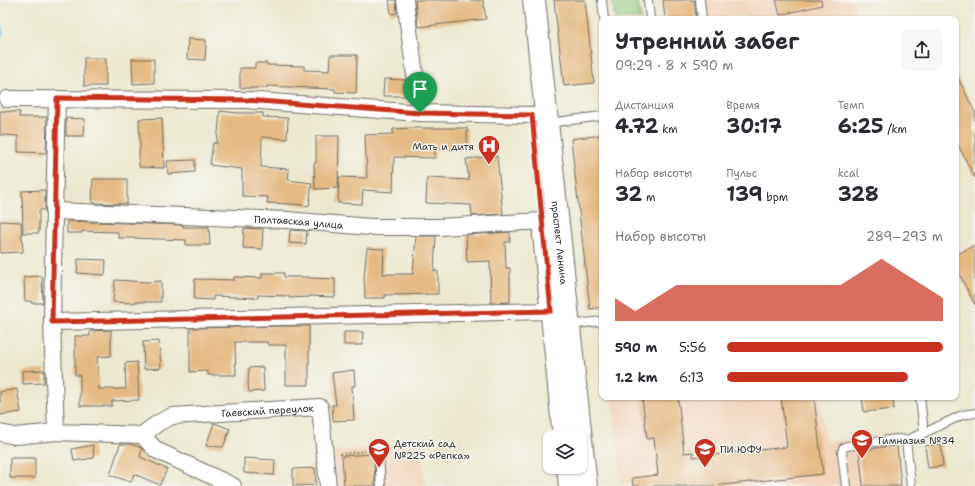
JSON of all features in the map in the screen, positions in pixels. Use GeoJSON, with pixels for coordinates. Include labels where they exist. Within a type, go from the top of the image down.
{"type":"FeatureCollection","features":[{"type":"Feature","properties":{"kind":"main road","name":"проспект Ленина"},"geometry":{"type":"LineString","coordinates":[[520,0],[540,119],[569,325],[586,486]]}},
{"type":"Feature","properties":{"kind":"main road","name":"проспект Ленина"},"geometry":{"type":"LineString","coordinates":[[534,0],[543,221],[563,430]]}},
{"type":"Feature","properties":{"kind":"main road"},"geometry":{"type":"LineString","coordinates":[[569,474],[570,486]]}},
{"type":"Feature","properties":{"kind":"street"},"geometry":{"type":"LineString","coordinates":[[405,0],[420,113]]}},
{"type":"Feature","properties":{"kind":"street"},"geometry":{"type":"LineString","coordinates":[[56,432],[52,322],[57,98]]}},
{"type":"Feature","properties":{"kind":"street"},"geometry":{"type":"LineString","coordinates":[[7,99],[57,98],[245,100],[420,113],[540,119]]}},
{"type":"Feature","properties":{"kind":"street","name":"Полтавская улица"},"geometry":{"type":"LineString","coordinates":[[54,210],[287,220],[370,227],[439,227],[543,221]]}},
{"type":"Feature","properties":{"kind":"street"},"geometry":{"type":"LineString","coordinates":[[52,322],[551,311]]}},
{"type":"Feature","properties":{"kind":"street","name":"Гаевский переулок"},"geometry":{"type":"LineString","coordinates":[[142,435],[158,423],[172,416],[320,407],[328,486]]}},
{"type":"Feature","properties":{"kind":"street"},"geometry":{"type":"LineString","coordinates":[[0,434],[15,436],[56,432],[142,435],[156,450],[234,486]]}},
{"type":"Feature","properties":{"kind":"lane"},"geometry":{"type":"LineString","coordinates":[[602,0],[604,16]]}},
{"type":"Feature","properties":{"kind":"lane"},"geometry":{"type":"LineString","coordinates":[[648,0],[650,16]]}},
{"type":"Feature","properties":{"kind":"lane"},"geometry":{"type":"LineString","coordinates":[[700,0],[702,16]]}},
{"type":"Feature","properties":{"kind":"lane"},"geometry":{"type":"LineString","coordinates":[[540,119],[599,116]]}},
{"type":"Feature","properties":{"kind":"lane"},"geometry":{"type":"LineString","coordinates":[[569,325],[599,321]]}},
{"type":"Feature","properties":{"kind":"lane"},"geometry":{"type":"LineString","coordinates":[[920,400],[924,433]]}},
{"type":"Feature","properties":{"kind":"lane"},"geometry":{"type":"LineString","coordinates":[[846,486],[842,453],[843,448],[847,446],[896,439],[906,440],[962,415],[975,413]]}},
{"type":"Feature","properties":{"kind":"lane"},"geometry":{"type":"LineString","coordinates":[[906,440],[911,486]]}},
{"type":"Feature","properties":{"kind":"lane"},"geometry":{"type":"LineString","coordinates":[[377,452],[381,486]]}},
{"type":"Feature","properties":{"kind":"path"},"geometry":{"type":"LineString","coordinates":[[338,457],[341,453],[377,452]]}},
{"type":"Feature","properties":{"kind":"shaded area"},"geometry":{"type":"Polygon","coordinates":[[[708,0],[852,0],[856,16],[744,15],[711,16],[708,0]]]}},
{"type":"Feature","properties":{"kind":"shaded area"},"geometry":{"type":"Polygon","coordinates":[[[612,400],[820,400],[825,442],[895,433],[901,486],[622,486],[612,400]]]}},
{"type":"Feature","properties":{"kind":"shaded area","name":"Детский сад №225 «Репка»"},"geometry":{"type":"Polygon","coordinates":[[[413,445],[418,446],[422,451],[425,486],[337,486],[334,451],[413,445]]]}},
{"type":"Feature","properties":{"kind":"green space"},"geometry":{"type":"Polygon","coordinates":[[[612,0],[638,0],[641,16],[615,16],[612,0]]]}},
{"type":"Feature","properties":{"kind":"building"},"geometry":{"type":"Polygon","coordinates":[[[389,0],[396,0],[397,13],[391,14],[389,0]]]}},
{"type":"Feature","properties":{"kind":"building"},"geometry":{"type":"Polygon","coordinates":[[[415,0],[483,0],[486,19],[418,27],[415,0]]]}},
{"type":"Feature","properties":{"kind":"building"},"geometry":{"type":"Polygon","coordinates":[[[554,0],[585,0],[594,83],[564,86],[554,0]]]}},
{"type":"Feature","properties":{"kind":"building"},"geometry":{"type":"Polygon","coordinates":[[[663,0],[694,0],[696,16],[665,16],[663,0]]]}},
{"type":"Feature","properties":{"kind":"building"},"geometry":{"type":"Polygon","coordinates":[[[776,0],[821,0],[822,5],[780,15],[776,0]]]}},
{"type":"Feature","properties":{"kind":"building"},"geometry":{"type":"Polygon","coordinates":[[[188,39],[206,40],[205,60],[187,59],[188,39]]]}},
{"type":"Feature","properties":{"kind":"building"},"geometry":{"type":"Polygon","coordinates":[[[330,55],[357,55],[356,93],[335,92],[335,89],[267,86],[267,88],[240,88],[240,68],[255,68],[255,63],[267,63],[267,65],[304,66],[304,70],[329,71],[330,55]]]}},
{"type":"Feature","properties":{"kind":"building"},"geometry":{"type":"Polygon","coordinates":[[[84,58],[106,58],[106,86],[84,86],[84,58]]]}},
{"type":"Feature","properties":{"kind":"building"},"geometry":{"type":"Polygon","coordinates":[[[132,59],[154,59],[154,83],[133,84],[132,59]]]}},
{"type":"Feature","properties":{"kind":"building"},"geometry":{"type":"Polygon","coordinates":[[[384,79],[406,80],[405,96],[383,96],[384,79]]]}},
{"type":"Feature","properties":{"kind":"building"},"geometry":{"type":"Polygon","coordinates":[[[959,80],[975,112],[975,178],[959,147],[959,80]]]}},
{"type":"Feature","properties":{"kind":"building"},"geometry":{"type":"Polygon","coordinates":[[[0,111],[20,112],[19,117],[47,117],[46,153],[18,152],[18,136],[0,135],[0,111]]]}},
{"type":"Feature","properties":{"kind":"building"},"geometry":{"type":"Polygon","coordinates":[[[220,111],[263,113],[263,117],[288,118],[287,139],[262,137],[261,167],[289,169],[288,180],[312,183],[309,206],[267,203],[268,197],[242,196],[242,169],[210,165],[213,143],[217,143],[220,111]]]}},
{"type":"Feature","properties":{"kind":"building"},"geometry":{"type":"Polygon","coordinates":[[[66,118],[85,119],[84,136],[66,136],[66,118]]]}},
{"type":"Feature","properties":{"kind":"building"},"geometry":{"type":"Polygon","coordinates":[[[162,118],[164,168],[139,167],[139,119],[162,118]]]}},
{"type":"Feature","properties":{"kind":"building"},"geometry":{"type":"Polygon","coordinates":[[[467,128],[467,150],[435,149],[435,158],[394,157],[393,192],[363,190],[362,204],[338,203],[339,177],[367,178],[365,135],[393,134],[393,129],[467,128]]]}},
{"type":"Feature","properties":{"kind":"building"},"geometry":{"type":"Polygon","coordinates":[[[599,135],[599,308],[590,309],[571,139],[599,135]]]}},
{"type":"Feature","properties":{"kind":"building"},"geometry":{"type":"Polygon","coordinates":[[[316,136],[339,136],[338,188],[315,189],[314,163],[316,163],[316,136]]]}},
{"type":"Feature","properties":{"kind":"building"},"geometry":{"type":"Polygon","coordinates":[[[497,156],[503,214],[472,216],[471,205],[426,203],[427,178],[469,180],[466,159],[497,156]]]}},
{"type":"Feature","properties":{"kind":"building"},"geometry":{"type":"Polygon","coordinates":[[[195,160],[195,172],[168,174],[167,161],[195,160]]]}},
{"type":"Feature","properties":{"kind":"building"},"geometry":{"type":"Polygon","coordinates":[[[93,179],[127,179],[127,204],[92,203],[93,179]]]}},
{"type":"Feature","properties":{"kind":"building"},"geometry":{"type":"Polygon","coordinates":[[[45,190],[45,210],[39,210],[39,233],[23,233],[22,191],[45,190]]]}},
{"type":"Feature","properties":{"kind":"building"},"geometry":{"type":"Polygon","coordinates":[[[0,221],[21,222],[23,252],[0,253],[0,221]]]}},
{"type":"Feature","properties":{"kind":"building"},"geometry":{"type":"Polygon","coordinates":[[[67,221],[209,227],[210,245],[186,245],[186,240],[118,238],[118,232],[82,231],[82,233],[67,233],[67,221]]]}},
{"type":"Feature","properties":{"kind":"building"},"geometry":{"type":"Polygon","coordinates":[[[244,228],[263,229],[262,249],[243,248],[244,228]]]}},
{"type":"Feature","properties":{"kind":"building"},"geometry":{"type":"Polygon","coordinates":[[[290,230],[307,231],[306,244],[289,243],[290,230]]]}},
{"type":"Feature","properties":{"kind":"building"},"geometry":{"type":"Polygon","coordinates":[[[510,232],[510,242],[505,242],[506,268],[510,268],[510,302],[491,303],[490,261],[467,262],[466,235],[510,232]]]}},
{"type":"Feature","properties":{"kind":"building"},"geometry":{"type":"Polygon","coordinates":[[[416,236],[436,236],[434,271],[438,271],[438,294],[385,295],[385,298],[365,298],[364,277],[367,248],[384,249],[383,274],[413,274],[416,236]]]}},
{"type":"Feature","properties":{"kind":"building"},"geometry":{"type":"Polygon","coordinates":[[[975,245],[975,305],[959,273],[959,253],[975,245]]]}},
{"type":"Feature","properties":{"kind":"building"},"geometry":{"type":"Polygon","coordinates":[[[78,259],[106,260],[105,275],[77,273],[78,259]]]}},
{"type":"Feature","properties":{"kind":"building"},"geometry":{"type":"Polygon","coordinates":[[[262,273],[284,273],[284,277],[335,279],[335,297],[310,296],[289,298],[289,296],[258,295],[258,298],[213,296],[213,300],[194,299],[195,279],[234,280],[234,277],[262,278],[262,273]]]}},
{"type":"Feature","properties":{"kind":"building"},"geometry":{"type":"Polygon","coordinates":[[[42,276],[43,303],[31,303],[31,301],[25,301],[24,277],[42,276]]]}},
{"type":"Feature","properties":{"kind":"building"},"geometry":{"type":"Polygon","coordinates":[[[115,280],[147,282],[161,281],[161,302],[113,302],[115,280]]]}},
{"type":"Feature","properties":{"kind":"building"},"geometry":{"type":"Polygon","coordinates":[[[309,326],[309,385],[286,385],[286,345],[268,345],[267,342],[235,342],[236,375],[208,375],[208,371],[190,372],[190,328],[309,326]]]}},
{"type":"Feature","properties":{"kind":"building"},"geometry":{"type":"Polygon","coordinates":[[[111,330],[111,356],[97,357],[99,389],[126,389],[125,363],[137,362],[139,400],[112,401],[112,406],[80,406],[80,375],[75,375],[75,336],[90,336],[90,331],[111,330]]]}},
{"type":"Feature","properties":{"kind":"building"},"geometry":{"type":"Polygon","coordinates":[[[344,332],[363,332],[362,345],[344,345],[344,332]]]}},
{"type":"Feature","properties":{"kind":"building"},"geometry":{"type":"Polygon","coordinates":[[[159,341],[161,368],[144,369],[143,342],[159,341]]]}},
{"type":"Feature","properties":{"kind":"building"},"geometry":{"type":"Polygon","coordinates":[[[263,367],[264,391],[249,392],[249,368],[263,367]]]}},
{"type":"Feature","properties":{"kind":"building"},"geometry":{"type":"Polygon","coordinates":[[[44,370],[44,383],[23,384],[22,371],[44,370]]]}},
{"type":"Feature","properties":{"kind":"building"},"geometry":{"type":"Polygon","coordinates":[[[354,370],[355,386],[352,386],[354,420],[333,421],[332,405],[336,405],[332,373],[354,370]]]}},
{"type":"Feature","properties":{"kind":"building"},"geometry":{"type":"Polygon","coordinates":[[[17,389],[21,412],[0,415],[0,392],[17,389]]]}},
{"type":"Feature","properties":{"kind":"building"},"geometry":{"type":"Polygon","coordinates":[[[642,400],[678,400],[684,453],[693,452],[693,457],[787,447],[781,400],[814,400],[823,474],[714,486],[633,486],[632,478],[658,475],[654,438],[647,439],[642,400]]]}},
{"type":"Feature","properties":{"kind":"building"},"geometry":{"type":"Polygon","coordinates":[[[862,400],[893,400],[894,409],[864,412],[862,400]]]}},
{"type":"Feature","properties":{"kind":"building"},"geometry":{"type":"Polygon","coordinates":[[[214,423],[230,429],[223,447],[206,446],[214,423]]]}},
{"type":"Feature","properties":{"kind":"building"},"geometry":{"type":"Polygon","coordinates":[[[120,444],[130,444],[141,448],[140,457],[167,469],[160,485],[134,474],[131,482],[110,475],[120,444]]]}},
{"type":"Feature","properties":{"kind":"building"},"geometry":{"type":"Polygon","coordinates":[[[941,444],[943,466],[928,468],[925,446],[941,444]]]}},
{"type":"Feature","properties":{"kind":"building"},"geometry":{"type":"Polygon","coordinates":[[[93,445],[94,458],[74,461],[72,449],[93,445]]]}},
{"type":"Feature","properties":{"kind":"building"},"geometry":{"type":"Polygon","coordinates":[[[897,446],[901,486],[863,486],[859,450],[897,446]]]}},
{"type":"Feature","properties":{"kind":"building"},"geometry":{"type":"Polygon","coordinates":[[[372,454],[374,456],[375,486],[344,486],[342,456],[372,454]]]}},
{"type":"Feature","properties":{"kind":"building"},"geometry":{"type":"Polygon","coordinates":[[[10,458],[35,458],[35,478],[10,478],[10,458]]]}},
{"type":"Feature","properties":{"kind":"building"},"geometry":{"type":"Polygon","coordinates":[[[244,458],[275,460],[274,475],[244,473],[244,458]]]}},
{"type":"Feature","properties":{"kind":"building"},"geometry":{"type":"Polygon","coordinates":[[[315,468],[316,485],[293,486],[293,469],[315,468]]]}},
{"type":"Feature","properties":{"kind":"waterway"},"geometry":{"type":"LineString","coordinates":[[0,28],[0,35]]}},
{"type":"Feature","properties":{"kind":"place","name":"Мать и дитя"},"geometry":{"type":"Point","coordinates":[489,166]}},
{"type":"Feature","properties":{"kind":"place","name":"Гимназия №34"},"geometry":{"type":"Point","coordinates":[862,460]}},
{"type":"Feature","properties":{"kind":"place","name":"Детский сад №225 «Репка»"},"geometry":{"type":"Point","coordinates":[379,468]}},
{"type":"Feature","properties":{"kind":"place","name":"ПИ ЮФУ"},"geometry":{"type":"Point","coordinates":[705,468]}},
{"type":"Feature","properties":{"kind":"route"},"geometry":{"type":"LineString","coordinates":[[57,98],[245,100],[420,113],[532,115],[551,311],[52,322],[57,98]]}}]}
